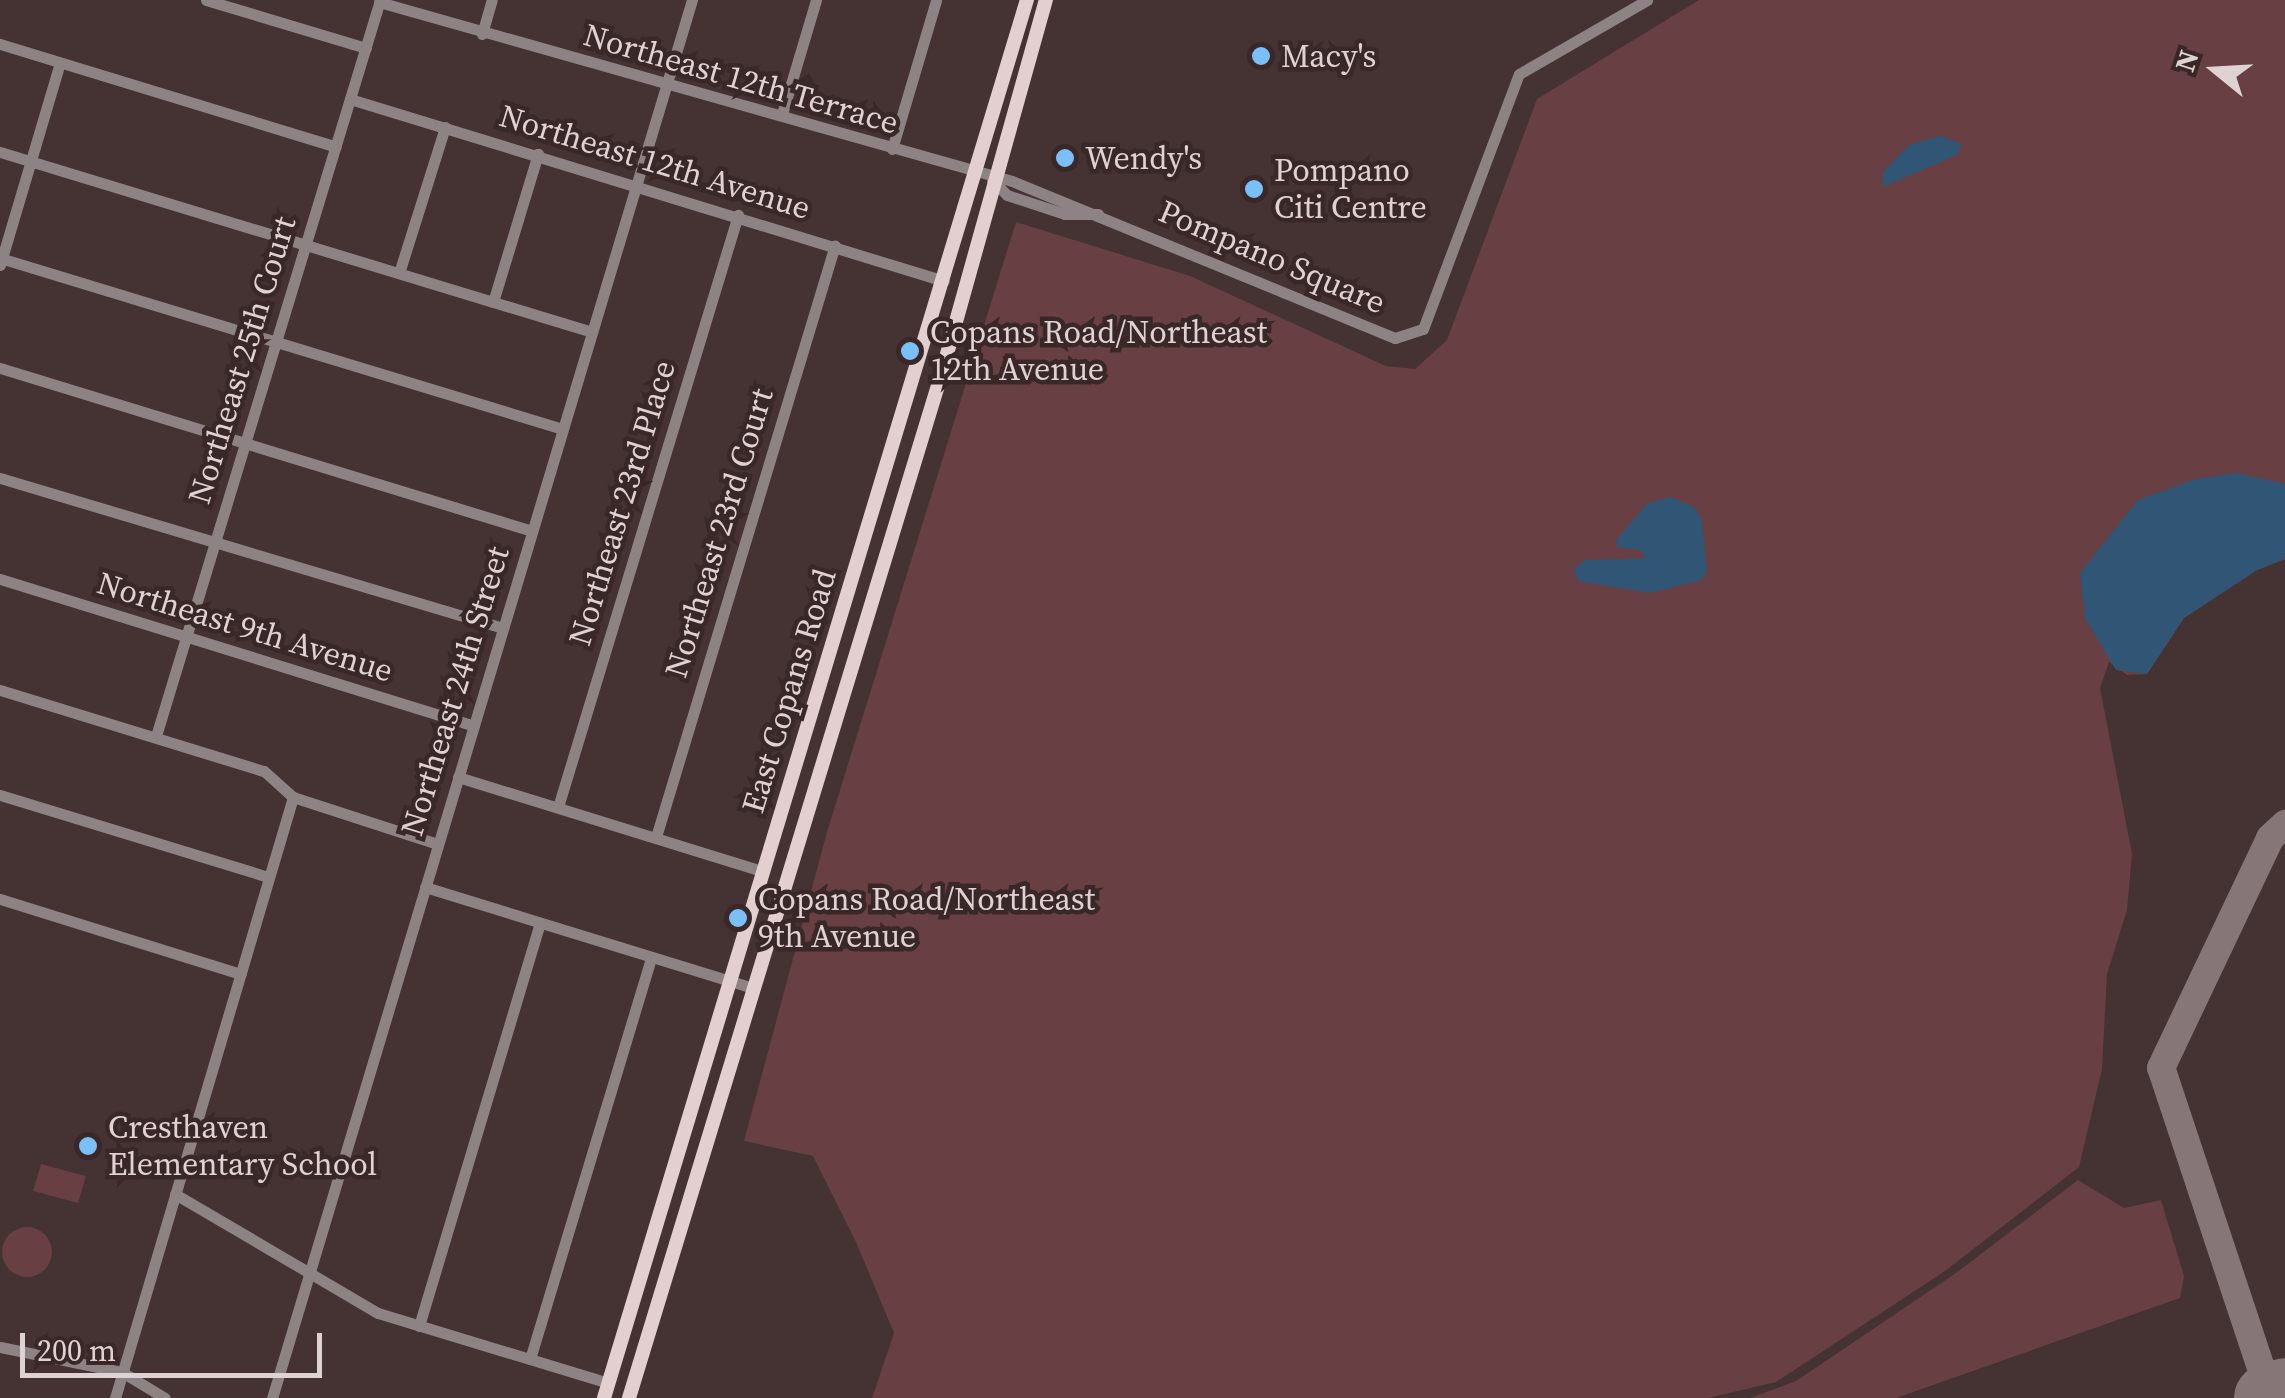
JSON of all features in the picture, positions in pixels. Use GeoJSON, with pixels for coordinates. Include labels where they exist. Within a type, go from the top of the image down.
{"type":"FeatureCollection","features":[{"type":"Feature","properties":{"kind":"main road","name":"East Copans Road"},"geometry":{"type":"LineString","coordinates":[[606,1390],[1027,0]]}},
{"type":"Feature","properties":{"kind":"main road","name":"East Copans Road"},"geometry":{"type":"LineString","coordinates":[[629,1398],[940,379],[992,179],[1046,0]]}},
{"type":"Feature","properties":{"kind":"street"},"geometry":{"type":"LineString","coordinates":[[206,0],[366,48]]}},
{"type":"Feature","properties":{"kind":"street"},"geometry":{"type":"LineString","coordinates":[[482,34],[492,0]]}},
{"type":"Feature","properties":{"kind":"street","name":"Northeast 24th Street"},"geometry":{"type":"LineString","coordinates":[[272,1398],[692,0]]}},
{"type":"Feature","properties":{"kind":"street"},"geometry":{"type":"LineString","coordinates":[[782,114],[816,0]]}},
{"type":"Feature","properties":{"kind":"street"},"geometry":{"type":"LineString","coordinates":[[892,149],[936,0]]}},
{"type":"Feature","properties":{"kind":"street","name":"Pompano Square"},"geometry":{"type":"LineString","coordinates":[[974,173],[992,179],[1007,195],[1065,214],[1098,214],[1396,338],[1410,338],[1424,329],[1519,74],[1647,0]]}},
{"type":"Feature","properties":{"kind":"street","name":"Northeast 25th Court"},"geometry":{"type":"LineString","coordinates":[[156,736],[380,1]]}},
{"type":"Feature","properties":{"kind":"street","name":"Northeast 12th Terrace"},"geometry":{"type":"LineString","coordinates":[[380,1],[482,34],[782,114],[974,173]]}},
{"type":"Feature","properties":{"kind":"street"},"geometry":{"type":"LineString","coordinates":[[0,44],[336,146]]}},
{"type":"Feature","properties":{"kind":"street"},"geometry":{"type":"LineString","coordinates":[[60,63],[1,261],[277,340],[563,429]]}},
{"type":"Feature","properties":{"kind":"street","name":"Northeast 12th Avenue"},"geometry":{"type":"LineString","coordinates":[[350,99],[944,280]]}},
{"type":"Feature","properties":{"kind":"street"},"geometry":{"type":"LineString","coordinates":[[399,273],[444,126]]}},
{"type":"Feature","properties":{"kind":"street"},"geometry":{"type":"LineString","coordinates":[[0,152],[592,332]]}},
{"type":"Feature","properties":{"kind":"street"},"geometry":{"type":"LineString","coordinates":[[493,302],[538,154]]}},
{"type":"Feature","properties":{"kind":"street","name":"Northeast 23rd Place"},"geometry":{"type":"LineString","coordinates":[[558,807],[738,215]]}},
{"type":"Feature","properties":{"kind":"street","name":"Northeast 23rd Court"},"geometry":{"type":"LineString","coordinates":[[656,837],[835,246]]}},
{"type":"Feature","properties":{"kind":"street"},"geometry":{"type":"LineString","coordinates":[[0,368],[532,531]]}},
{"type":"Feature","properties":{"kind":"street"},"geometry":{"type":"LineString","coordinates":[[0,478],[503,628]]}},
{"type":"Feature","properties":{"kind":"street","name":"Northeast 9th Avenue"},"geometry":{"type":"LineString","coordinates":[[0,579],[474,726]]}},
{"type":"Feature","properties":{"kind":"street"},"geometry":{"type":"LineString","coordinates":[[0,690],[264,770],[293,798],[438,844]]}},
{"type":"Feature","properties":{"kind":"street"},"geometry":{"type":"LineString","coordinates":[[458,777],[762,871]]}},
{"type":"Feature","properties":{"kind":"street"},"geometry":{"type":"LineString","coordinates":[[0,795],[270,878]]}},
{"type":"Feature","properties":{"kind":"street"},"geometry":{"type":"LineString","coordinates":[[114,1398],[293,798]]}},
{"type":"Feature","properties":{"kind":"street"},"geometry":{"type":"LineString","coordinates":[[425,887],[754,988]]}},
{"type":"Feature","properties":{"kind":"street"},"geometry":{"type":"LineString","coordinates":[[0,899],[241,974]]}},
{"type":"Feature","properties":{"kind":"street"},"geometry":{"type":"LineString","coordinates":[[419,1326],[540,923]]}},
{"type":"Feature","properties":{"kind":"street"},"geometry":{"type":"LineString","coordinates":[[530,1360],[651,958]]}},
{"type":"Feature","properties":{"kind":"street"},"geometry":{"type":"LineString","coordinates":[[175,1194],[308,1278],[419,1326],[530,1360],[606,1390]]}},
{"type":"Feature","properties":{"kind":"street"},"geometry":{"type":"LineString","coordinates":[[0,1347],[122,1372],[165,1398]]}},
{"type":"Feature","properties":{"kind":"shaded area"},"geometry":{"type":"Polygon","coordinates":[[[1699,0],[2285,0],[2285,559],[2257,570],[2184,618],[2147,674],[2127,675],[2109,662],[2100,688],[2132,854],[2127,910],[2107,974],[2102,1069],[2079,1167],[1945,1271],[1776,1382],[1708,1398],[872,1398],[894,1333],[856,1242],[813,1156],[744,1141],[827,832],[1016,222],[1190,276],[1386,366],[1415,369],[1447,340],[1537,99],[1699,0]]]}},
{"type":"Feature","properties":{"kind":"shaded area"},"geometry":{"type":"Polygon","coordinates":[[[41,1164],[86,1176],[78,1203],[33,1191],[41,1164]]]}},
{"type":"Feature","properties":{"kind":"shaded area"},"geometry":{"type":"Polygon","coordinates":[[[2078,1180],[2124,1208],[2161,1200],[2184,1276],[2180,1298],[1896,1398],[1750,1398],[1796,1381],[1956,1273],[2078,1180]]]}},
{"type":"Feature","properties":{"kind":"shaded area"},"geometry":{"type":"Polygon","coordinates":[[[27,1227],[45,1234],[52,1252],[45,1270],[27,1277],[9,1270],[2,1252],[9,1234],[27,1227]]]}},
{"type":"Feature","properties":{"kind":"water"},"geometry":{"type":"Polygon","coordinates":[[[1940,136],[1962,144],[1957,155],[1883,187],[1883,172],[1909,145],[1940,136]]]}},
{"type":"Feature","properties":{"kind":"water"},"geometry":{"type":"Polygon","coordinates":[[[2237,473],[2285,484],[2285,559],[2257,570],[2184,618],[2147,674],[2116,670],[2085,618],[2080,573],[2138,500],[2196,479],[2237,473]]]}},
{"type":"Feature","properties":{"kind":"water"},"geometry":{"type":"Polygon","coordinates":[[[1671,497],[1694,507],[1702,520],[1707,570],[1702,580],[1650,593],[1578,581],[1574,568],[1586,560],[1645,558],[1641,550],[1617,547],[1616,540],[1648,503],[1671,497]]]}},
{"type":"Feature","properties":{"kind":"taxiway"},"geometry":{"type":"LineString","coordinates":[[2271,1398],[2161,1068],[2270,838],[2285,824]]}},
{"type":"Feature","properties":{"kind":"runway"},"geometry":{"type":"LineString","coordinates":[[2268,1398],[2285,1392]]}},
{"type":"Feature","properties":{"kind":"place","name":"Macy's"},"geometry":{"type":"Point","coordinates":[1261,56]}},
{"type":"Feature","properties":{"kind":"place","name":"Wendy's"},"geometry":{"type":"Point","coordinates":[1065,158]}},
{"type":"Feature","properties":{"kind":"place","name":"Pompano Citi Centre"},"geometry":{"type":"Point","coordinates":[1254,189]}},
{"type":"Feature","properties":{"kind":"place","name":"Copans Road/Northeast 12th Avenue"},"geometry":{"type":"Point","coordinates":[910,351]}},
{"type":"Feature","properties":{"kind":"place","name":"Copans Road/Northeast 9th Avenue"},"geometry":{"type":"Point","coordinates":[738,918]}},
{"type":"Feature","properties":{"kind":"place","name":"Cresthaven Elementary School"},"geometry":{"type":"Point","coordinates":[88,1146]}}]}
